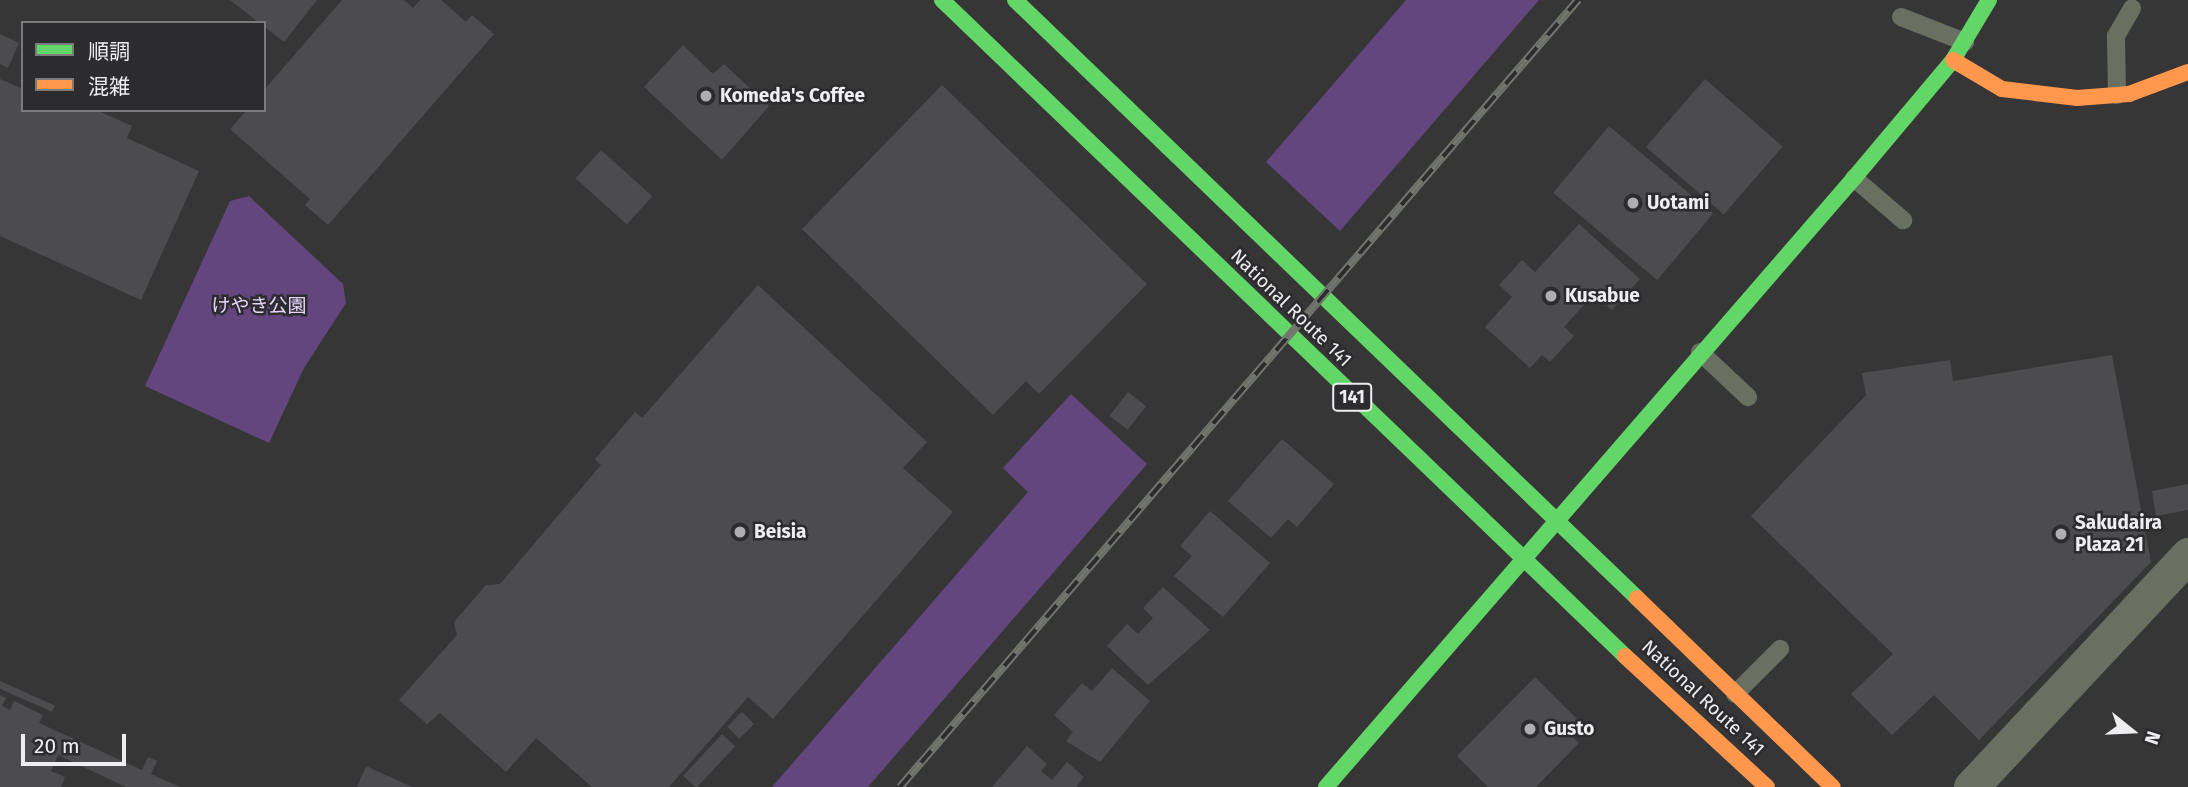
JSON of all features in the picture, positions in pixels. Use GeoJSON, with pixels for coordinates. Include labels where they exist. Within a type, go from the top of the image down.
{"type":"FeatureCollection","features":[{"type":"Feature","properties":{"kind":"main road","name":"National Route 141"},"geometry":{"type":"LineString","coordinates":[[942,0],[1520,559],[1767,787]]}},
{"type":"Feature","properties":{"kind":"main road","name":"National Route 141"},"geometry":{"type":"LineString","coordinates":[[1015,0],[1833,787]]}},
{"type":"Feature","properties":{"kind":"main road"},"geometry":{"type":"LineString","coordinates":[[1326,787],[1520,559],[1854,178],[1953,60],[1989,0]]}},
{"type":"Feature","properties":{"kind":"main road"},"geometry":{"type":"LineString","coordinates":[[1953,60],[2002,89],[2077,98],[2117,95],[2188,72]]}},
{"type":"Feature","properties":{"kind":"street"},"geometry":{"type":"LineString","coordinates":[[1971,787],[2188,555]]}},
{"type":"Feature","properties":{"kind":"lane"},"geometry":{"type":"LineString","coordinates":[[2117,95],[2116,36],[2132,8]]}},
{"type":"Feature","properties":{"kind":"lane"},"geometry":{"type":"LineString","coordinates":[[1901,16],[1965,42]]}},
{"type":"Feature","properties":{"kind":"lane"},"geometry":{"type":"LineString","coordinates":[[1854,178],[1903,220]]}},
{"type":"Feature","properties":{"kind":"lane"},"geometry":{"type":"LineString","coordinates":[[1700,352],[1748,397]]}},
{"type":"Feature","properties":{"kind":"lane"},"geometry":{"type":"LineString","coordinates":[[1735,694],[1780,649]]}},
{"type":"Feature","properties":{"kind":"green space"},"geometry":{"type":"Polygon","coordinates":[[[1406,0],[1539,0],[1340,231],[1266,162],[1406,0]]]}},
{"type":"Feature","properties":{"kind":"green space","name":"けやき公園"},"geometry":{"type":"Polygon","coordinates":[[[249,196],[343,284],[346,303],[304,368],[269,443],[145,386],[230,201],[249,196]]]}},
{"type":"Feature","properties":{"kind":"green space"},"geometry":{"type":"Polygon","coordinates":[[[1071,394],[1147,464],[868,787],[772,787],[1028,492],[1003,468],[1071,394]]]}},
{"type":"Feature","properties":{"kind":"building"},"geometry":{"type":"Polygon","coordinates":[[[230,0],[317,0],[284,42],[266,28],[266,21],[257,21],[230,0]]]}},
{"type":"Feature","properties":{"kind":"building"},"geometry":{"type":"Polygon","coordinates":[[[342,0],[404,0],[413,8],[420,0],[441,0],[466,22],[472,15],[494,34],[328,225],[305,205],[310,199],[230,129],[245,112],[266,112],[266,88],[342,0]]]}},
{"type":"Feature","properties":{"kind":"building"},"geometry":{"type":"Polygon","coordinates":[[[0,34],[19,43],[8,68],[0,64],[0,34]]]}},
{"type":"Feature","properties":{"kind":"building","name":"Komeda's Coffee"},"geometry":{"type":"Polygon","coordinates":[[[683,45],[713,74],[724,64],[769,106],[722,160],[644,87],[683,45]]]}},
{"type":"Feature","properties":{"kind":"building"},"geometry":{"type":"Polygon","coordinates":[[[0,79],[21,88],[21,112],[100,112],[132,126],[127,138],[199,171],[141,300],[0,236],[0,79]]]}},
{"type":"Feature","properties":{"kind":"building"},"geometry":{"type":"Polygon","coordinates":[[[1705,79],[1783,147],[1724,214],[1646,147],[1705,79]]]}},
{"type":"Feature","properties":{"kind":"building"},"geometry":{"type":"Polygon","coordinates":[[[942,85],[1147,284],[1039,394],[1026,381],[993,415],[802,229],[942,85]]]}},
{"type":"Feature","properties":{"kind":"building","name":"Uotami"},"geometry":{"type":"Polygon","coordinates":[[[1609,126],[1713,213],[1657,280],[1553,193],[1609,126]]]}},
{"type":"Feature","properties":{"kind":"building"},"geometry":{"type":"Polygon","coordinates":[[[601,150],[652,196],[627,224],[576,178],[601,150]]]}},
{"type":"Feature","properties":{"kind":"building","name":"Kusabue"},"geometry":{"type":"Polygon","coordinates":[[[1579,224],[1640,279],[1612,310],[1594,294],[1564,327],[1574,336],[1550,362],[1542,355],[1530,368],[1485,327],[1512,297],[1499,285],[1522,260],[1535,272],[1579,224]]]}},
{"type":"Feature","properties":{"kind":"building","name":"Beisia"},"geometry":{"type":"Polygon","coordinates":[[[758,285],[927,442],[903,468],[953,512],[773,719],[748,697],[669,787],[592,787],[536,738],[506,772],[440,713],[427,724],[399,700],[457,635],[454,622],[486,585],[500,584],[601,465],[595,459],[635,412],[642,418],[758,285]]]}},
{"type":"Feature","properties":{"kind":"building","name":"Sakudaira Plaza 21"},"geometry":{"type":"Polygon","coordinates":[[[2112,355],[2151,562],[1979,740],[1934,695],[1892,735],[1851,694],[1893,654],[1751,516],[1866,395],[1862,373],[1950,360],[1953,381],[2112,355]]]}},
{"type":"Feature","properties":{"kind":"building"},"geometry":{"type":"Polygon","coordinates":[[[1128,392],[1146,406],[1128,430],[1110,416],[1128,392]]]}},
{"type":"Feature","properties":{"kind":"building"},"geometry":{"type":"Polygon","coordinates":[[[1282,439],[1334,484],[1297,527],[1288,519],[1271,538],[1228,501],[1282,439]]]}},
{"type":"Feature","properties":{"kind":"building"},"geometry":{"type":"Polygon","coordinates":[[[2188,484],[2188,510],[2156,516],[2152,491],[2188,484]]]}},
{"type":"Feature","properties":{"kind":"building"},"geometry":{"type":"Polygon","coordinates":[[[1210,511],[1270,563],[1223,617],[1174,576],[1192,556],[1180,546],[1210,511]]]}},
{"type":"Feature","properties":{"kind":"building"},"geometry":{"type":"Polygon","coordinates":[[[1163,587],[1210,630],[1148,685],[1107,646],[1127,624],[1138,634],[1153,618],[1143,608],[1163,587]]]}},
{"type":"Feature","properties":{"kind":"building"},"geometry":{"type":"Polygon","coordinates":[[[1112,668],[1150,701],[1100,762],[1066,741],[1073,732],[1054,715],[1082,683],[1092,691],[1112,668]]]}},
{"type":"Feature","properties":{"kind":"building","name":"Gusto"},"geometry":{"type":"Polygon","coordinates":[[[1535,677],[1582,724],[1571,735],[1579,743],[1536,787],[1488,787],[1457,756],[1535,677]]]}},
{"type":"Feature","properties":{"kind":"building"},"geometry":{"type":"Polygon","coordinates":[[[0,681],[55,705],[52,712],[0,689],[0,681]]]}},
{"type":"Feature","properties":{"kind":"building"},"geometry":{"type":"Polygon","coordinates":[[[0,695],[6,698],[2,706],[10,710],[14,701],[43,715],[39,723],[142,770],[148,757],[157,761],[151,774],[180,787],[126,787],[58,755],[51,771],[65,777],[61,787],[0,787],[0,695]]]}},
{"type":"Feature","properties":{"kind":"building"},"geometry":{"type":"Polygon","coordinates":[[[742,712],[754,724],[739,739],[727,727],[742,712]]]}},
{"type":"Feature","properties":{"kind":"building"},"geometry":{"type":"Polygon","coordinates":[[[722,734],[735,746],[697,787],[683,776],[722,734]]]}},
{"type":"Feature","properties":{"kind":"building"},"geometry":{"type":"Polygon","coordinates":[[[1027,746],[1047,764],[1041,771],[1052,780],[1067,762],[1084,777],[1076,787],[992,787],[1027,746]]]}},
{"type":"Feature","properties":{"kind":"building"},"geometry":{"type":"Polygon","coordinates":[[[366,766],[412,787],[357,787],[366,766]]]}},
{"type":"Feature","properties":{"kind":"railway"},"geometry":{"type":"LineString","coordinates":[[900,787],[1578,0]]}},
{"type":"Feature","properties":{"kind":"traffic: fast"},"geometry":{"type":"LineString","coordinates":[[942,0],[1625,656]]}},
{"type":"Feature","properties":{"kind":"traffic: fast"},"geometry":{"type":"LineString","coordinates":[[1015,0],[1637,598]]}},
{"type":"Feature","properties":{"kind":"traffic: fast"},"geometry":{"type":"LineString","coordinates":[[1326,787],[1854,178],[1953,60],[1989,0]]}},
{"type":"Feature","properties":{"kind":"traffic: slow"},"geometry":{"type":"LineString","coordinates":[[1953,60],[2002,89],[2077,98],[2129,94],[2188,72]]}},
{"type":"Feature","properties":{"kind":"traffic: slow"},"geometry":{"type":"LineString","coordinates":[[1637,598],[1833,787]]}},
{"type":"Feature","properties":{"kind":"traffic: slow"},"geometry":{"type":"LineString","coordinates":[[1625,656],[1767,787]]}},
{"type":"Feature","properties":{"kind":"place","name":"Komeda's Coffee"},"geometry":{"type":"Point","coordinates":[706,96]}},
{"type":"Feature","properties":{"kind":"place","name":"Uotami"},"geometry":{"type":"Point","coordinates":[1633,203]}},
{"type":"Feature","properties":{"kind":"place","name":"Kusabue"},"geometry":{"type":"Point","coordinates":[1551,296]}},
{"type":"Feature","properties":{"kind":"place","name":"Beisia"},"geometry":{"type":"Point","coordinates":[740,532]}},
{"type":"Feature","properties":{"kind":"place","name":"Sakudaira Plaza 21"},"geometry":{"type":"Point","coordinates":[2061,534]}},
{"type":"Feature","properties":{"kind":"place","name":"Gusto"},"geometry":{"type":"Point","coordinates":[1530,729]}}]}
